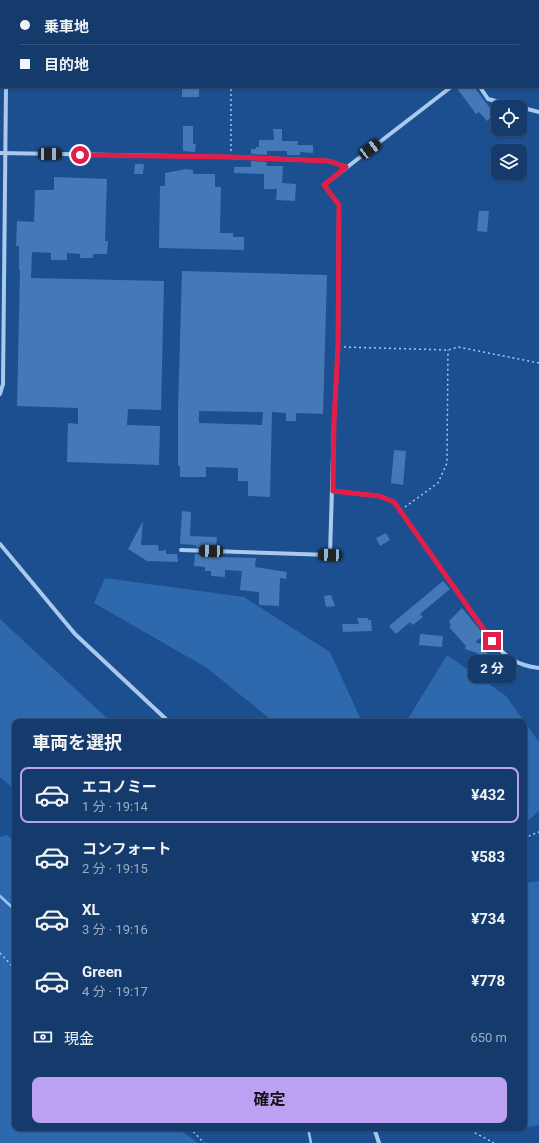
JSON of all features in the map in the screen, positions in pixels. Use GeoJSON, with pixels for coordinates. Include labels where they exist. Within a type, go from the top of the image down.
{"type":"FeatureCollection","features":[{"type":"Feature","properties":{"kind":"street"},"geometry":{"type":"LineString","coordinates":[[0,394],[3,384],[2,153],[6,88]]}},
{"type":"Feature","properties":{"kind":"street"},"geometry":{"type":"LineString","coordinates":[[181,550],[330,555],[338,347],[339,205],[324,185],[450,88]]}},
{"type":"Feature","properties":{"kind":"street"},"geometry":{"type":"LineString","coordinates":[[481,88],[488,100],[491,101]]}},
{"type":"Feature","properties":{"kind":"street"},"geometry":{"type":"LineString","coordinates":[[527,109],[539,112]]}},
{"type":"Feature","properties":{"kind":"street"},"geometry":{"type":"LineString","coordinates":[[2,153],[231,157],[329,161],[346,167]]}},
{"type":"Feature","properties":{"kind":"street"},"geometry":{"type":"LineString","coordinates":[[333,491],[379,496],[394,502],[492,641],[507,657],[525,666],[539,668]]}},
{"type":"Feature","properties":{"kind":"street"},"geometry":{"type":"LineString","coordinates":[[0,544],[76,634],[166,719]]}},
{"type":"Feature","properties":{"kind":"street"},"geometry":{"type":"LineString","coordinates":[[375,1131],[379,1143]]}},
{"type":"Feature","properties":{"kind":"path"},"geometry":{"type":"LineString","coordinates":[[231,88],[231,157]]}},
{"type":"Feature","properties":{"kind":"path"},"geometry":{"type":"LineString","coordinates":[[338,347],[448,350],[458,347],[539,363]]}},
{"type":"Feature","properties":{"kind":"path"},"geometry":{"type":"LineString","coordinates":[[400,510],[438,484],[446,463],[448,350]]}},
{"type":"Feature","properties":{"kind":"path"},"geometry":{"type":"LineString","coordinates":[[527,837],[539,832]]}},
{"type":"Feature","properties":{"kind":"path"},"geometry":{"type":"LineString","coordinates":[[0,953],[12,966]]}},
{"type":"Feature","properties":{"kind":"path"},"geometry":{"type":"LineString","coordinates":[[193,1131],[204,1143]]}},
{"type":"Feature","properties":{"kind":"path"},"geometry":{"type":"LineString","coordinates":[[472,1131],[494,1143]]}},
{"type":"Feature","properties":{"kind":"shaded area"},"geometry":{"type":"Polygon","coordinates":[[[105,578],[244,597],[330,652],[361,719],[270,719],[207,668],[94,603],[105,578]]]}},
{"type":"Feature","properties":{"kind":"shaded area"},"geometry":{"type":"Polygon","coordinates":[[[0,619],[108,719],[12,719],[12,787],[0,777],[0,619]]]}},
{"type":"Feature","properties":{"kind":"shaded area"},"geometry":{"type":"Polygon","coordinates":[[[447,655],[506,696],[522,719],[408,719],[447,655]]]}},
{"type":"Feature","properties":{"kind":"shaded area"},"geometry":{"type":"Polygon","coordinates":[[[527,725],[539,742],[539,811],[527,821],[527,725]]]}},
{"type":"Feature","properties":{"kind":"shaded area"},"geometry":{"type":"Polygon","coordinates":[[[7,835],[12,839],[12,1131],[182,1131],[198,1143],[0,1143],[0,837],[7,835]]]}},
{"type":"Feature","properties":{"kind":"shaded area"},"geometry":{"type":"Polygon","coordinates":[[[539,881],[539,1125],[527,1127],[527,883],[539,881]]]}},
{"type":"Feature","properties":{"kind":"building"},"geometry":{"type":"Polygon","coordinates":[[[182,88],[199,88],[199,97],[182,97],[182,88]]]}},
{"type":"Feature","properties":{"kind":"building"},"geometry":{"type":"Polygon","coordinates":[[[457,88],[475,88],[491,109],[491,117],[487,121],[479,112],[476,114],[457,88]]]}},
{"type":"Feature","properties":{"kind":"building"},"geometry":{"type":"Polygon","coordinates":[[[183,126],[193,126],[193,144],[196,144],[195,152],[183,151],[183,126]]]}},
{"type":"Feature","properties":{"kind":"building"},"geometry":{"type":"Polygon","coordinates":[[[273,129],[282,129],[282,141],[298,141],[297,145],[313,145],[313,153],[300,152],[300,155],[287,155],[287,151],[267,151],[267,155],[251,154],[251,149],[256,149],[256,147],[259,147],[259,140],[274,140],[273,129]]]}},
{"type":"Feature","properties":{"kind":"building"},"geometry":{"type":"Polygon","coordinates":[[[251,161],[267,162],[266,166],[283,166],[282,183],[296,184],[295,201],[276,200],[277,189],[264,189],[264,174],[234,173],[234,167],[251,167],[251,161]]]}},
{"type":"Feature","properties":{"kind":"building"},"geometry":{"type":"Polygon","coordinates":[[[135,164],[144,164],[143,174],[134,174],[135,164]]]}},
{"type":"Feature","properties":{"kind":"building"},"geometry":{"type":"Polygon","coordinates":[[[186,169],[193,170],[193,174],[215,174],[215,187],[221,187],[220,233],[233,233],[233,237],[244,237],[244,250],[159,248],[160,186],[165,186],[165,173],[186,169]]]}},
{"type":"Feature","properties":{"kind":"building"},"geometry":{"type":"Polygon","coordinates":[[[54,177],[107,179],[105,241],[108,241],[107,254],[93,254],[93,258],[80,258],[80,254],[67,253],[67,260],[51,260],[51,253],[32,252],[31,278],[164,281],[161,410],[128,409],[127,425],[160,426],[159,465],[67,462],[68,423],[78,424],[78,408],[17,406],[20,270],[19,246],[16,246],[17,221],[34,222],[35,190],[54,190],[54,177]]]}},
{"type":"Feature","properties":{"kind":"building"},"geometry":{"type":"Polygon","coordinates":[[[479,211],[489,211],[487,232],[477,231],[479,211]]]}},
{"type":"Feature","properties":{"kind":"building"},"geometry":{"type":"Polygon","coordinates":[[[182,271],[327,275],[323,414],[296,413],[296,421],[286,421],[286,413],[272,412],[270,497],[248,496],[248,481],[238,481],[238,468],[206,467],[206,477],[180,477],[180,466],[178,466],[182,271]],[[199,411],[199,423],[262,425],[263,412],[199,411]]]}},
{"type":"Feature","properties":{"kind":"building"},"geometry":{"type":"Polygon","coordinates":[[[394,450],[406,451],[403,485],[391,483],[394,450]]]}},
{"type":"Feature","properties":{"kind":"building"},"geometry":{"type":"Polygon","coordinates":[[[182,511],[191,512],[190,536],[217,537],[216,548],[196,547],[196,545],[180,544],[182,511]]]}},
{"type":"Feature","properties":{"kind":"building"},"geometry":{"type":"Polygon","coordinates":[[[143,521],[141,545],[158,545],[159,551],[166,550],[166,554],[177,554],[178,562],[147,561],[128,549],[143,521]]]}},
{"type":"Feature","properties":{"kind":"building"},"geometry":{"type":"Polygon","coordinates":[[[386,533],[390,540],[380,546],[376,538],[386,533]]]}},
{"type":"Feature","properties":{"kind":"building"},"geometry":{"type":"Polygon","coordinates":[[[195,554],[216,555],[217,557],[256,558],[255,567],[287,572],[286,579],[280,578],[279,606],[259,605],[259,592],[240,590],[242,571],[225,570],[225,577],[211,576],[211,571],[205,571],[205,567],[194,566],[195,554]]]}},
{"type":"Feature","properties":{"kind":"building"},"geometry":{"type":"Polygon","coordinates":[[[443,581],[450,589],[420,614],[423,617],[413,625],[410,622],[396,634],[389,626],[443,581]]]}},
{"type":"Feature","properties":{"kind":"building"},"geometry":{"type":"Polygon","coordinates":[[[331,595],[335,606],[326,607],[324,596],[331,595]]]}},
{"type":"Feature","properties":{"kind":"building"},"geometry":{"type":"Polygon","coordinates":[[[462,608],[484,635],[475,642],[489,647],[486,656],[465,649],[466,646],[449,627],[451,626],[449,621],[462,608]]]}},
{"type":"Feature","properties":{"kind":"building"},"geometry":{"type":"Polygon","coordinates":[[[357,618],[368,618],[368,620],[371,620],[372,631],[343,632],[342,624],[359,624],[357,618]]]}},
{"type":"Feature","properties":{"kind":"building"},"geometry":{"type":"Polygon","coordinates":[[[420,634],[443,636],[442,647],[419,645],[420,634]]]}},
{"type":"Feature","properties":{"kind":"waterway"},"geometry":{"type":"LineString","coordinates":[[0,896],[12,907]]}},
{"type":"Feature","properties":{"kind":"waterway"},"geometry":{"type":"LineString","coordinates":[[309,1131],[311,1143]]}},
{"type":"Feature","properties":{"kind":"route"},"geometry":{"type":"LineString","coordinates":[[80,155],[231,157],[329,161],[346,167],[324,185],[339,205],[338,347],[334,421],[333,491],[379,496],[394,502],[447,575],[492,641]]}}]}
